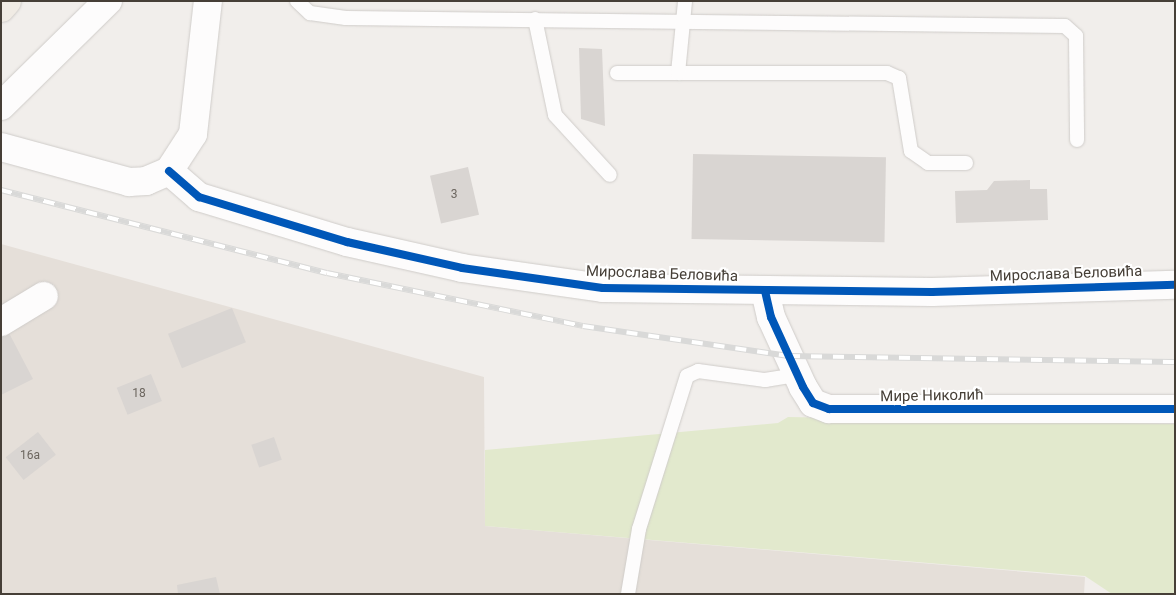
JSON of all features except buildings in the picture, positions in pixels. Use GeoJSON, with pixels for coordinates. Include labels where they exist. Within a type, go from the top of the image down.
{"type":"FeatureCollection","features":[{"type":"Feature","properties":{"kind":"main road"},"geometry":{"type":"LineString","coordinates":[[1,8],[7,1]]}},
{"type":"Feature","properties":{"kind":"street"},"geometry":{"type":"LineString","coordinates":[[1,106],[108,1]]}},
{"type":"Feature","properties":{"kind":"street"},"geometry":{"type":"LineString","coordinates":[[1,146],[129,182],[146,182],[170,171],[193,134],[208,1]]}},
{"type":"Feature","properties":{"kind":"street","name":"Мирослава Беловића"},"geometry":{"type":"LineString","coordinates":[[170,171],[199,197],[348,242],[462,268],[603,288],[765,291],[1175,285]]}},
{"type":"Feature","properties":{"kind":"street","name":"Мире Николић"},"geometry":{"type":"LineString","coordinates":[[765,291],[768,308],[796,375],[813,403],[829,409],[1175,410]]}},
{"type":"Feature","properties":{"kind":"street"},"geometry":{"type":"LineString","coordinates":[[1,322],[44,296]]}},
{"type":"Feature","properties":{"kind":"lane"},"geometry":{"type":"LineString","coordinates":[[297,1],[310,13],[346,18],[682,20],[1065,26],[1076,36],[1077,140]]}},
{"type":"Feature","properties":{"kind":"lane"},"geometry":{"type":"LineString","coordinates":[[678,73],[685,1]]}},
{"type":"Feature","properties":{"kind":"lane"},"geometry":{"type":"LineString","coordinates":[[535,19],[554,115],[610,175]]}},
{"type":"Feature","properties":{"kind":"lane"},"geometry":{"type":"LineString","coordinates":[[618,73],[887,73],[899,78],[911,151],[928,163],[966,164]]}},
{"type":"Feature","properties":{"kind":"lane"},"geometry":{"type":"LineString","coordinates":[[628,594],[639,529],[687,376],[698,371],[765,380],[796,375]]}},
{"type":"Feature","properties":{"kind":"shaded area"},"geometry":{"type":"Polygon","coordinates":[[[1,244],[484,377],[485,526],[1085,577],[1084,594],[1,594],[1,244]]]}},
{"type":"Feature","properties":{"kind":"green space"},"geometry":{"type":"Polygon","coordinates":[[[788,417],[1175,424],[1175,594],[1112,594],[1085,576],[485,526],[485,450],[778,423],[788,417]]]}},
{"type":"Feature","properties":{"kind":"railway"},"geometry":{"type":"LineString","coordinates":[[1,190],[327,273],[583,326],[789,356],[1175,362]]}},
{"type":"Feature","properties":{"kind":"cycle path"},"geometry":{"type":"LineString","coordinates":[[169,171],[199,197],[347,242],[462,268],[603,288],[932,292],[1175,285]]}},
{"type":"Feature","properties":{"kind":"cycle path"},"geometry":{"type":"LineString","coordinates":[[765,291],[771,317],[803,387],[813,403],[829,409],[1175,409]]}}]}
